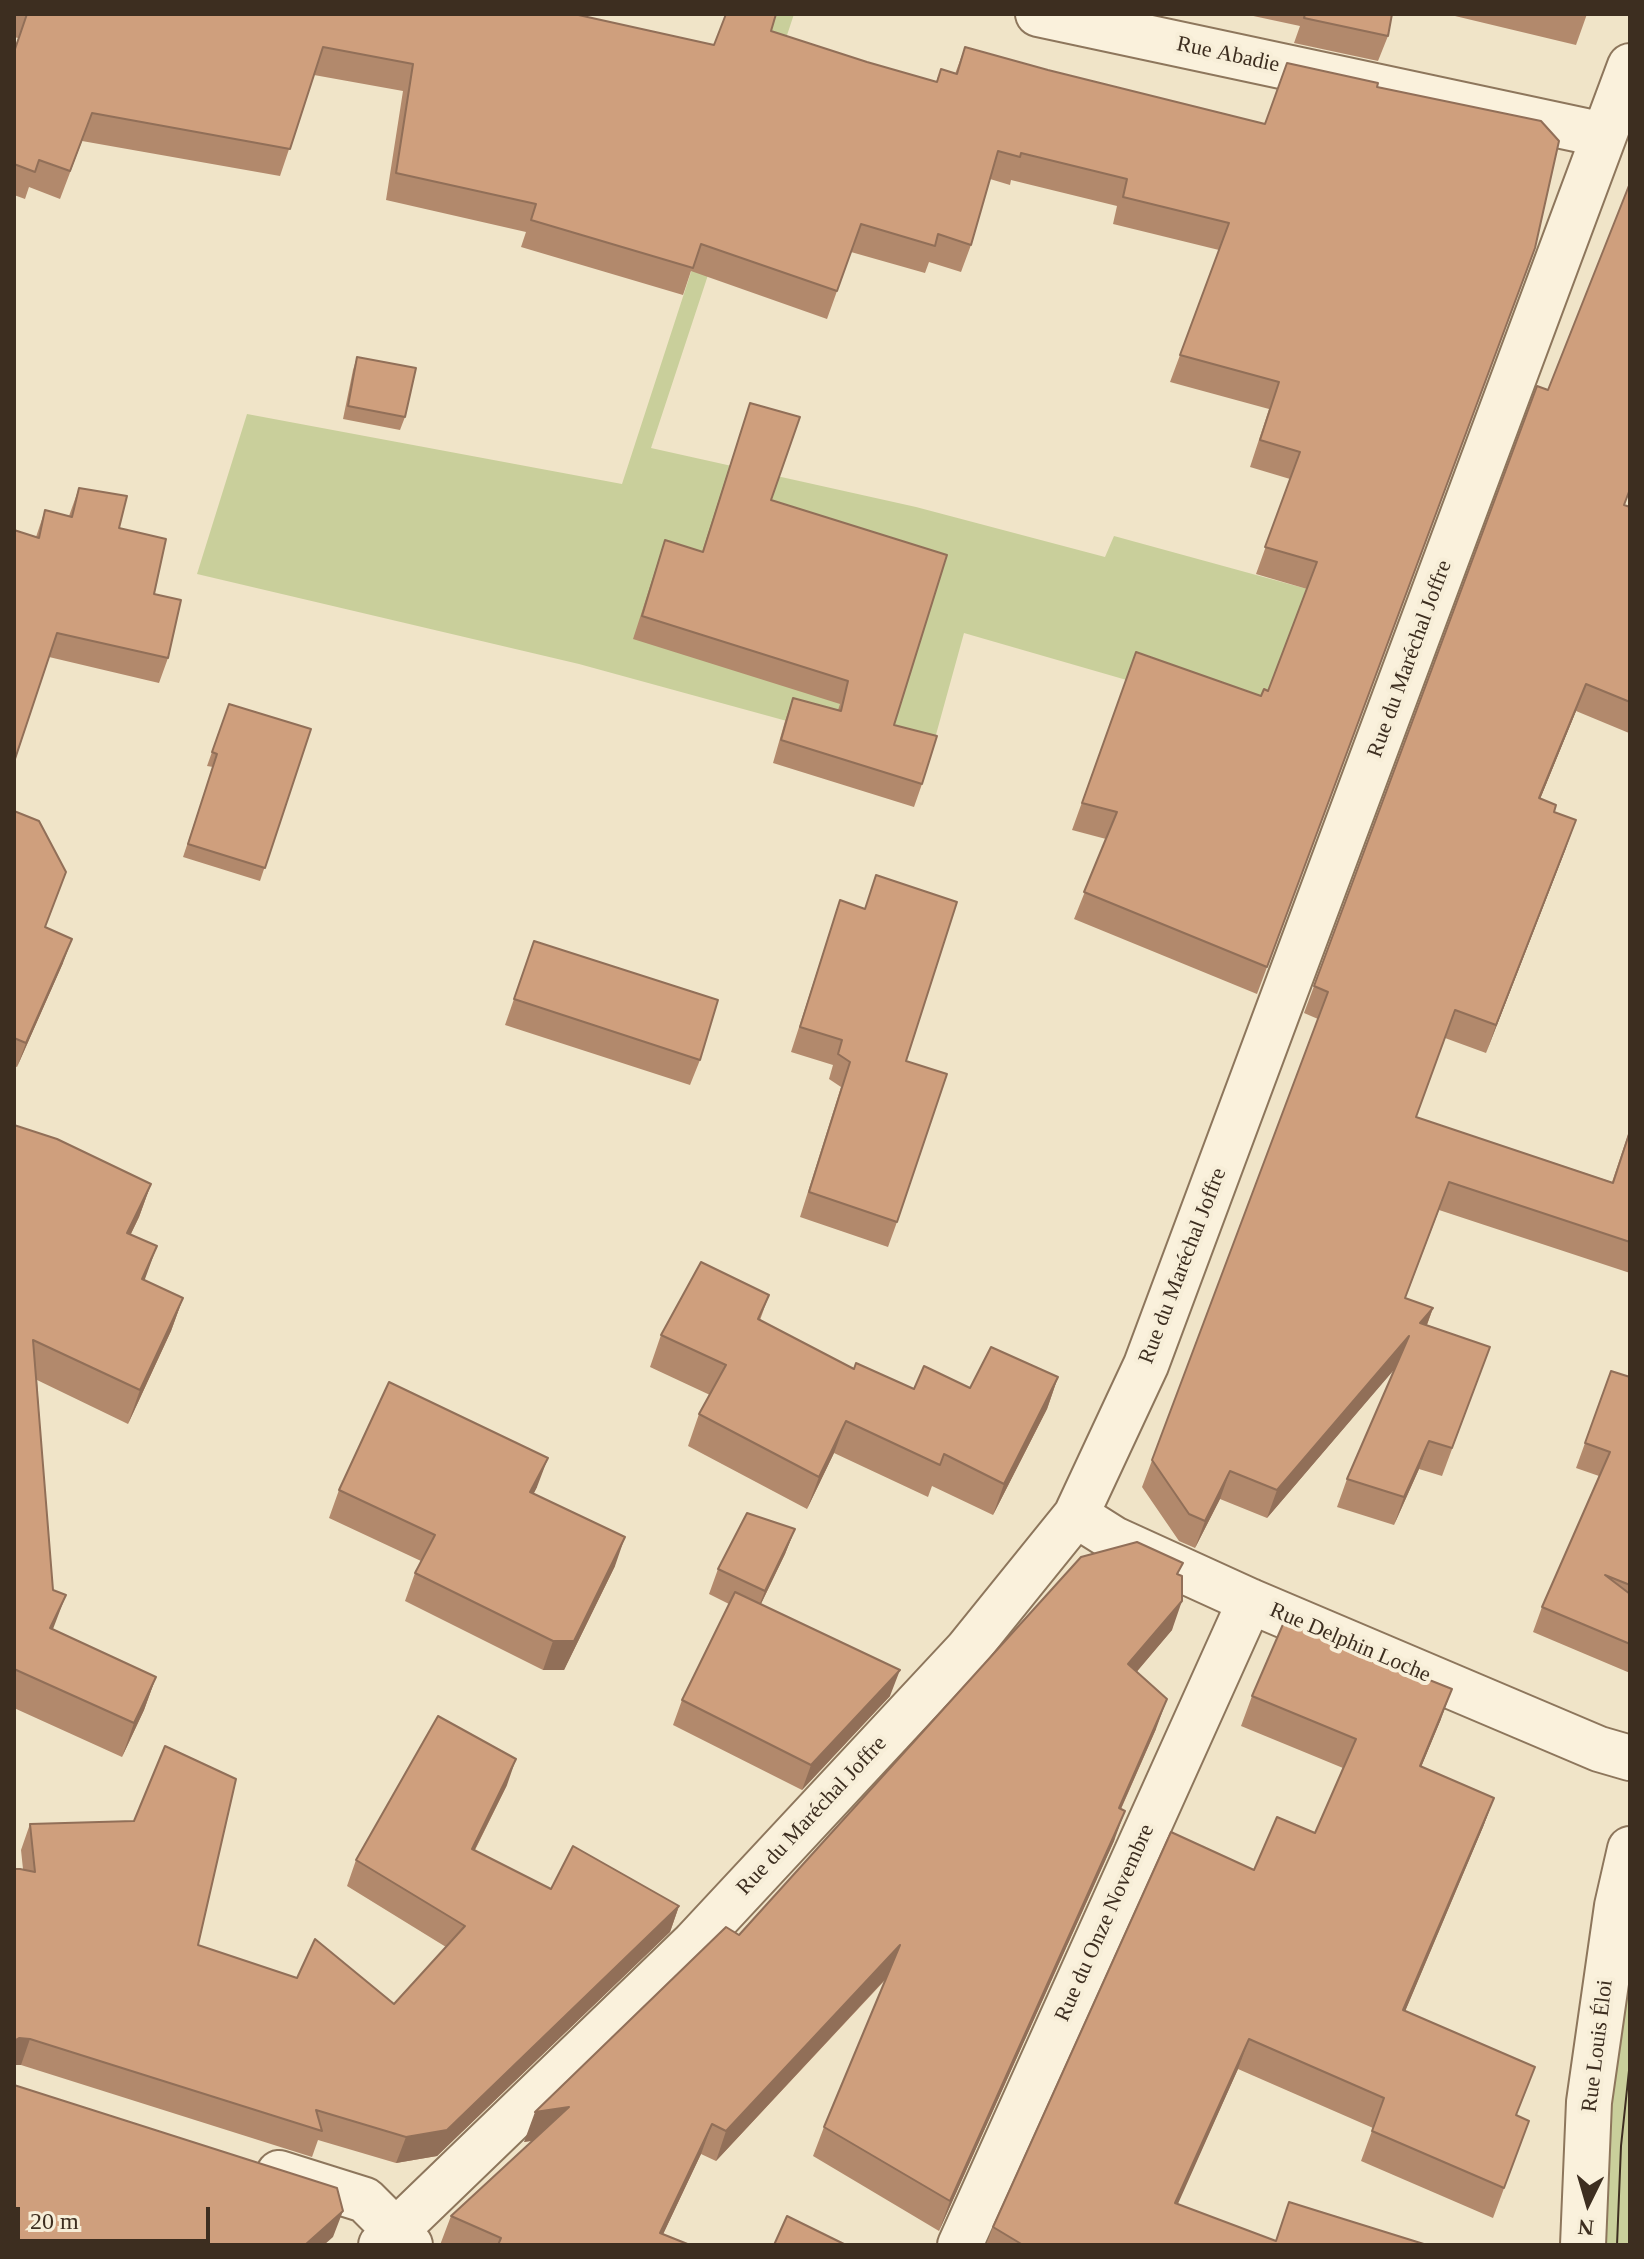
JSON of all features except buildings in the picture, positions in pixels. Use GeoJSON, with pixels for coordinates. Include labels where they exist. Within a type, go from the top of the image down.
{"type":"FeatureCollection","features":[{"type":"Feature","properties":{"kind":"street","name":"Rue Abadie"},"geometry":{"type":"LineString","coordinates":[[1038,14],[1604,135]]}},
{"type":"Feature","properties":{"kind":"street","name":"Rue du Maréchal Joffre"},"geometry":{"type":"LineString","coordinates":[[396,2241],[694,1943],[967,1650],[1076,1515],[1146,1365],[1630,66]]}},
{"type":"Feature","properties":{"kind":"street","name":"Rue Delphin Loche"},"geometry":{"type":"LineString","coordinates":[[1076,1515],[1114,1539],[1250,1601],[1599,1749],[1630,1758]]}},
{"type":"Feature","properties":{"kind":"street","name":"Rue du Onze Novembre"},"geometry":{"type":"LineString","coordinates":[[960,2245],[1250,1601]]}},
{"type":"Feature","properties":{"kind":"street","name":"Rue Louis Éloi"},"geometry":{"type":"LineString","coordinates":[[1583,2245],[1589,2102],[1617,1906],[1630,1849]]}},
{"type":"Feature","properties":{"kind":"street"},"geometry":{"type":"LineString","coordinates":[[248,2163],[365,2200],[396,2241]]}},
{"type":"Feature","properties":{"kind":"green space"},"geometry":{"type":"Polygon","coordinates":[[[775,14],[794,14],[651,448],[916,507],[1105,557],[1114,536],[1391,612],[1258,718],[964,633],[929,760],[579,664],[197,574],[247,414],[622,484],[775,14]]]}},
{"type":"Feature","properties":{"kind":"green space"},"geometry":{"type":"Polygon","coordinates":[[[1626,1982],[1630,1983],[1630,2245],[1600,2245],[1605,2136],[1626,1982]]]}},
{"type":"Feature","properties":{"kind":"tram line"},"geometry":{"type":"LineString","coordinates":[[1617,2245],[1621,2146],[1630,2061]]}}]}
